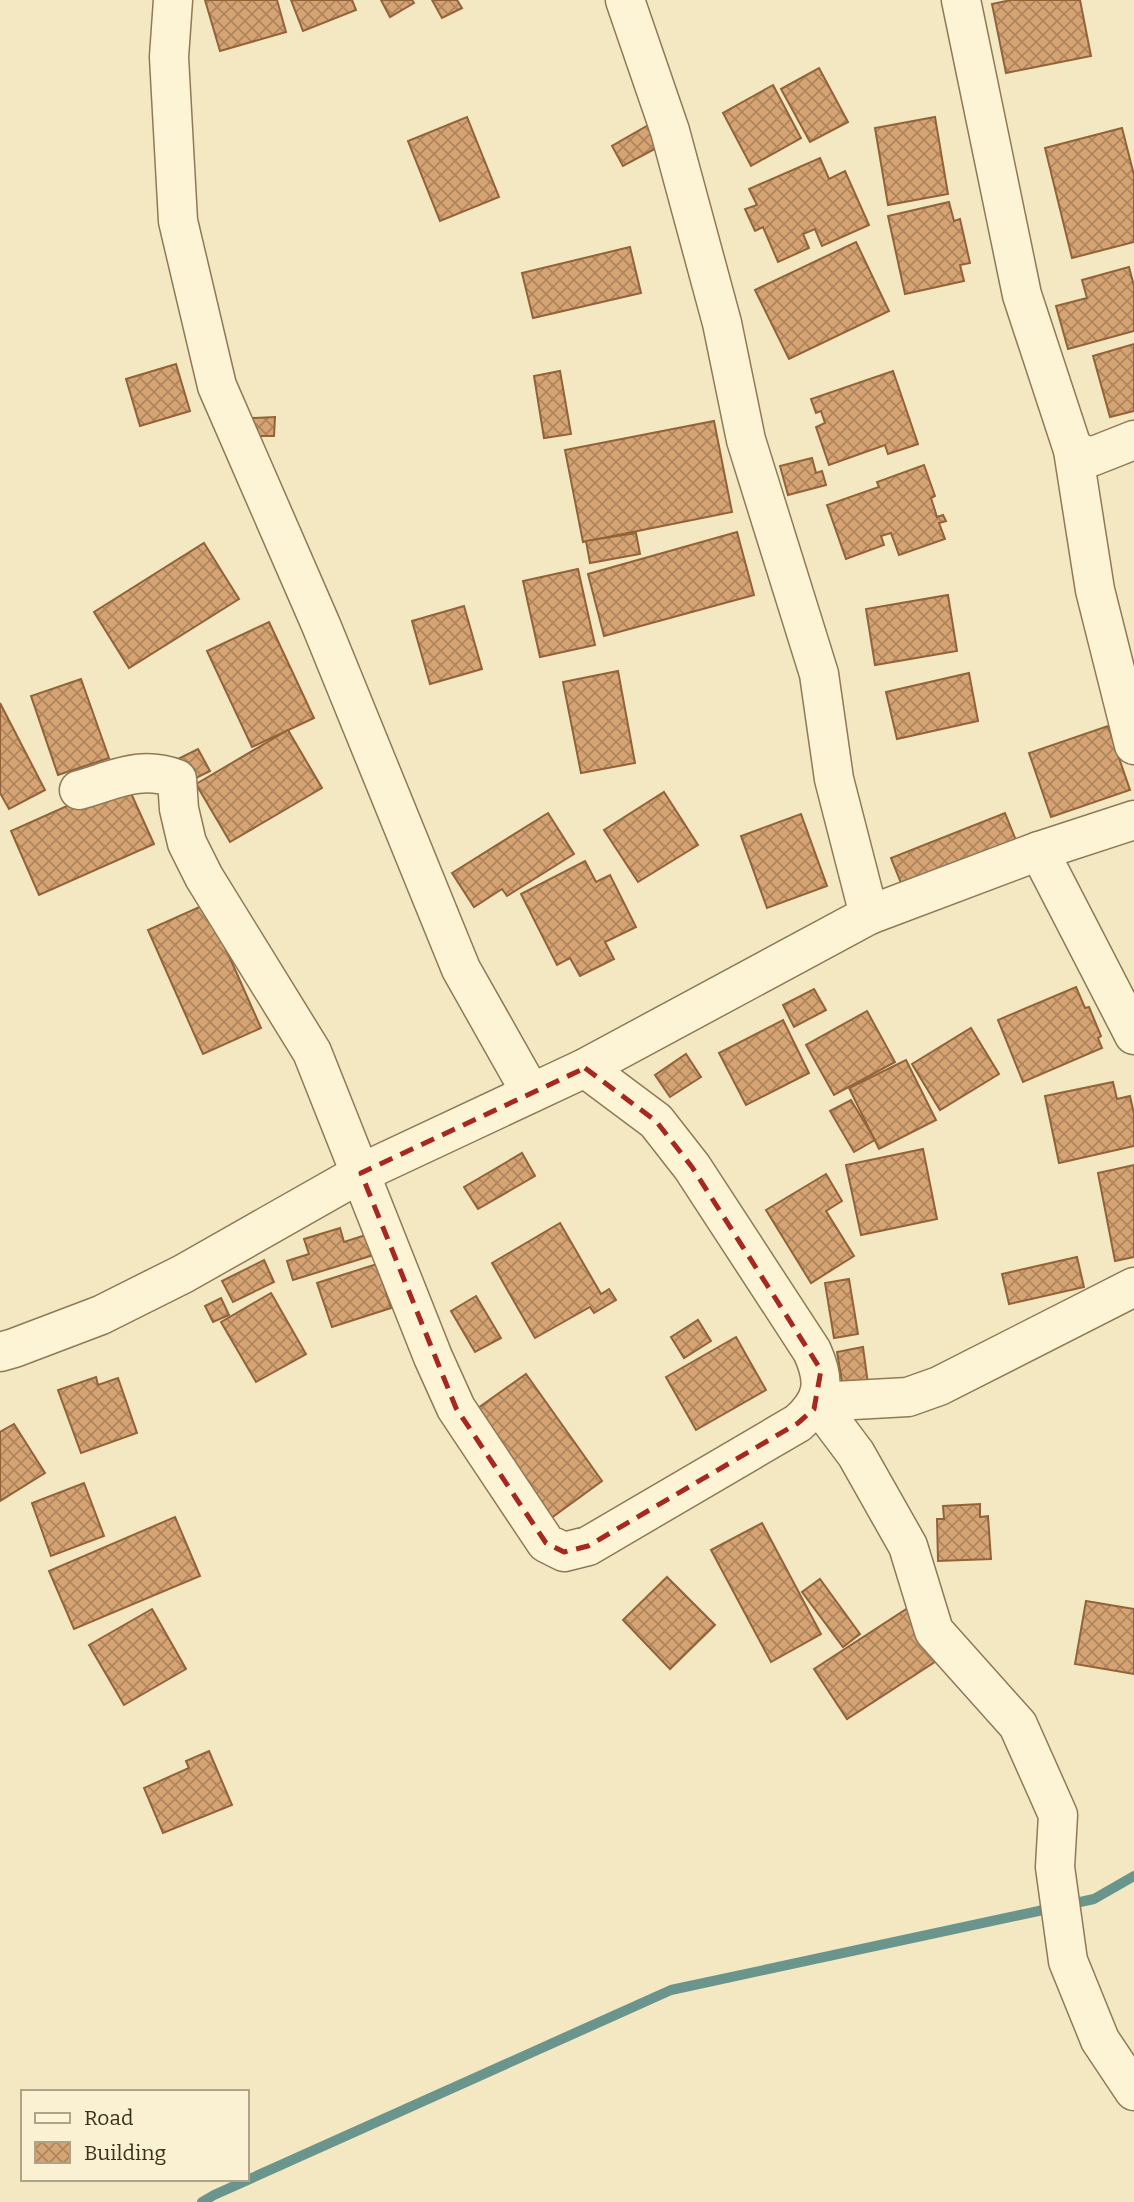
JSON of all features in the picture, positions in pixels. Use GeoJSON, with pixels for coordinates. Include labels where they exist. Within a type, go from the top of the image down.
{"type":"FeatureCollection","features":[{"type":"Feature","properties":{"kind":"street"},"geometry":{"type":"LineString","coordinates":[[173,0],[169,57],[178,221],[216,386],[321,625],[461,969],[531,1093]]}},
{"type":"Feature","properties":{"kind":"street"},"geometry":{"type":"LineString","coordinates":[[625,0],[670,131],[722,323],[746,440],[819,674],[834,779],[869,915]]}},
{"type":"Feature","properties":{"kind":"street"},"geometry":{"type":"LineString","coordinates":[[961,0],[1022,295],[1073,450],[1094,590],[1134,745]]}},
{"type":"Feature","properties":{"kind":"street"},"geometry":{"type":"LineString","coordinates":[[1073,450],[1091,457],[1134,440]]}},
{"type":"Feature","properties":{"kind":"street"},"geometry":{"type":"LineString","coordinates":[[79,790],[140,772],[160,773],[177,779],[187,842],[204,877],[312,1052],[433,1357],[456,1408],[546,1543],[564,1552],[588,1546],[786,1430],[814,1409],[821,1391],[821,1370],[812,1351],[692,1167],[656,1121],[585,1068]]}},
{"type":"Feature","properties":{"kind":"street"},"geometry":{"type":"LineString","coordinates":[[0,1352],[15,1349],[101,1315],[183,1274],[361,1173],[585,1068],[869,915],[1039,851],[1134,820]]}},
{"type":"Feature","properties":{"kind":"street"},"geometry":{"type":"LineString","coordinates":[[1039,851],[1134,1035]]}},
{"type":"Feature","properties":{"kind":"street"},"geometry":{"type":"LineString","coordinates":[[817,1402],[908,1397],[939,1386],[1134,1287]]}},
{"type":"Feature","properties":{"kind":"street"},"geometry":{"type":"LineString","coordinates":[[817,1402],[856,1454],[908,1546],[934,1631],[1018,1725],[1058,1815],[1055,1867],[1068,1961],[1100,2040],[1134,2091]]}},
{"type":"Feature","properties":{"kind":"highlighted area"},"geometry":{"type":"Polygon","coordinates":[[[585,1068],[656,1121],[692,1167],[821,1370],[814,1409],[798,1423],[588,1546],[564,1552],[546,1543],[456,1408],[361,1173],[585,1068]]]}},
{"type":"Feature","properties":{"kind":"building"},"geometry":{"type":"Polygon","coordinates":[[[205,0],[277,0],[286,32],[220,51],[205,0]]]}},
{"type":"Feature","properties":{"kind":"building"},"geometry":{"type":"Polygon","coordinates":[[[291,0],[352,0],[356,10],[303,31],[291,0]]]}},
{"type":"Feature","properties":{"kind":"building"},"geometry":{"type":"Polygon","coordinates":[[[381,0],[412,0],[414,3],[390,17],[381,0]]]}},
{"type":"Feature","properties":{"kind":"building"},"geometry":{"type":"Polygon","coordinates":[[[432,0],[457,0],[462,8],[442,18],[432,0]]]}},
{"type":"Feature","properties":{"kind":"building"},"geometry":{"type":"Polygon","coordinates":[[[1011,0],[1080,0],[1091,56],[1006,73],[992,4],[1011,0]]]}},
{"type":"Feature","properties":{"kind":"building"},"geometry":{"type":"Polygon","coordinates":[[[819,68],[848,122],[810,142],[781,89],[819,68]]]}},
{"type":"Feature","properties":{"kind":"building"},"geometry":{"type":"Polygon","coordinates":[[[773,85],[801,138],[751,166],[723,113],[773,85]]]}},
{"type":"Feature","properties":{"kind":"building"},"geometry":{"type":"Polygon","coordinates":[[[467,117],[499,197],[440,221],[408,141],[467,117]]]}},
{"type":"Feature","properties":{"kind":"building"},"geometry":{"type":"Polygon","coordinates":[[[935,117],[948,194],[888,205],[875,128],[935,117]]]}},
{"type":"Feature","properties":{"kind":"building"},"geometry":{"type":"Polygon","coordinates":[[[650,124],[662,145],[623,166],[612,146],[650,124]]]}},
{"type":"Feature","properties":{"kind":"building"},"geometry":{"type":"Polygon","coordinates":[[[1122,128],[1134,175],[1134,242],[1072,258],[1045,148],[1122,128]]]}},
{"type":"Feature","properties":{"kind":"building"},"geometry":{"type":"Polygon","coordinates":[[[820,158],[829,179],[845,171],[869,225],[822,246],[815,229],[803,234],[809,248],[778,262],[763,227],[755,231],[745,209],[757,205],[749,189],[820,158]]]}},
{"type":"Feature","properties":{"kind":"building"},"geometry":{"type":"Polygon","coordinates":[[[949,202],[954,221],[960,219],[970,263],[960,265],[964,281],[905,294],[888,216],[949,202]]]}},
{"type":"Feature","properties":{"kind":"building"},"geometry":{"type":"Polygon","coordinates":[[[856,242],[889,311],[789,359],[755,290],[856,242]]]}},
{"type":"Feature","properties":{"kind":"building"},"geometry":{"type":"Polygon","coordinates":[[[630,247],[641,293],[533,318],[522,273],[630,247]]]}},
{"type":"Feature","properties":{"kind":"building"},"geometry":{"type":"Polygon","coordinates":[[[1129,267],[1134,286],[1134,331],[1068,349],[1056,306],[1087,298],[1082,280],[1129,267]]]}},
{"type":"Feature","properties":{"kind":"building"},"geometry":{"type":"Polygon","coordinates":[[[1134,344],[1134,411],[1110,417],[1093,356],[1134,344]]]}},
{"type":"Feature","properties":{"kind":"building"},"geometry":{"type":"Polygon","coordinates":[[[176,364],[190,411],[140,426],[126,379],[176,364]]]}},
{"type":"Feature","properties":{"kind":"building"},"geometry":{"type":"Polygon","coordinates":[[[560,371],[571,434],[544,438],[534,376],[560,371]]]}},
{"type":"Feature","properties":{"kind":"building"},"geometry":{"type":"Polygon","coordinates":[[[893,371],[918,444],[888,454],[885,445],[829,465],[816,427],[825,423],[821,411],[816,413],[811,399],[893,371]]]}},
{"type":"Feature","properties":{"kind":"building"},"geometry":{"type":"Polygon","coordinates":[[[275,417],[274,436],[252,436],[253,418],[275,417]]]}},
{"type":"Feature","properties":{"kind":"building"},"geometry":{"type":"Polygon","coordinates":[[[714,421],[732,512],[583,542],[565,450],[714,421]]]}},
{"type":"Feature","properties":{"kind":"building"},"geometry":{"type":"Polygon","coordinates":[[[812,458],[816,473],[822,471],[826,485],[788,495],[780,466],[812,458]]]}},
{"type":"Feature","properties":{"kind":"building"},"geometry":{"type":"Polygon","coordinates":[[[924,465],[935,496],[931,498],[937,517],[943,515],[946,521],[939,523],[945,539],[899,555],[891,533],[881,536],[884,545],[846,559],[827,505],[879,487],[877,482],[924,465]]]}},
{"type":"Feature","properties":{"kind":"building"},"geometry":{"type":"Polygon","coordinates":[[[737,532],[754,595],[604,636],[588,574],[737,532]]]}},
{"type":"Feature","properties":{"kind":"building"},"geometry":{"type":"Polygon","coordinates":[[[636,533],[640,554],[590,563],[586,541],[636,533]]]}},
{"type":"Feature","properties":{"kind":"building"},"geometry":{"type":"Polygon","coordinates":[[[204,543],[239,599],[129,668],[94,612],[204,543]]]}},
{"type":"Feature","properties":{"kind":"building"},"geometry":{"type":"Polygon","coordinates":[[[578,569],[595,645],[540,657],[523,581],[578,569]]]}},
{"type":"Feature","properties":{"kind":"building"},"geometry":{"type":"Polygon","coordinates":[[[948,595],[957,651],[875,665],[866,609],[948,595]]]}},
{"type":"Feature","properties":{"kind":"building"},"geometry":{"type":"Polygon","coordinates":[[[464,606],[482,669],[430,684],[412,621],[464,606]]]}},
{"type":"Feature","properties":{"kind":"building"},"geometry":{"type":"Polygon","coordinates":[[[269,622],[314,718],[252,747],[207,651],[269,622]]]}},
{"type":"Feature","properties":{"kind":"building"},"geometry":{"type":"Polygon","coordinates":[[[618,671],[635,763],[581,773],[563,682],[618,671]]]}},
{"type":"Feature","properties":{"kind":"building"},"geometry":{"type":"Polygon","coordinates":[[[969,673],[978,721],[897,739],[886,692],[969,673]]]}},
{"type":"Feature","properties":{"kind":"building"},"geometry":{"type":"Polygon","coordinates":[[[81,679],[109,758],[58,775],[31,696],[81,679]]]}},
{"type":"Feature","properties":{"kind":"building"},"geometry":{"type":"Polygon","coordinates":[[[0,703],[45,790],[9,809],[0,793],[0,703]]]}},
{"type":"Feature","properties":{"kind":"building"},"geometry":{"type":"Polygon","coordinates":[[[1108,726],[1130,790],[1051,817],[1029,753],[1108,726]]]}},
{"type":"Feature","properties":{"kind":"building"},"geometry":{"type":"Polygon","coordinates":[[[288,730],[322,788],[230,842],[196,784],[288,730]]]}},
{"type":"Feature","properties":{"kind":"building"},"geometry":{"type":"Polygon","coordinates":[[[198,749],[210,771],[184,784],[172,762],[198,749]]]}},
{"type":"Feature","properties":{"kind":"building"},"geometry":{"type":"Polygon","coordinates":[[[125,780],[154,844],[39,895],[11,831],[125,780]]]}},
{"type":"Feature","properties":{"kind":"building"},"geometry":{"type":"Polygon","coordinates":[[[664,792],[698,845],[638,882],[604,830],[664,792]]]}},
{"type":"Feature","properties":{"kind":"building"},"geometry":{"type":"Polygon","coordinates":[[[548,813],[574,854],[507,896],[502,889],[474,907],[452,873],[548,813]]]}},
{"type":"Feature","properties":{"kind":"building"},"geometry":{"type":"Polygon","coordinates":[[[1005,813],[1017,843],[903,888],[891,858],[1005,813]]]}},
{"type":"Feature","properties":{"kind":"building"},"geometry":{"type":"Polygon","coordinates":[[[801,814],[827,886],[767,908],[741,836],[801,814]]]}},
{"type":"Feature","properties":{"kind":"building"},"geometry":{"type":"Polygon","coordinates":[[[585,861],[596,882],[610,875],[636,927],[605,942],[614,959],[580,976],[570,958],[557,965],[521,894],[585,861]]]}},
{"type":"Feature","properties":{"kind":"building"},"geometry":{"type":"Polygon","coordinates":[[[206,904],[261,1028],[203,1054],[148,930],[206,904]]]}},
{"type":"Feature","properties":{"kind":"building"},"geometry":{"type":"Polygon","coordinates":[[[1076,987],[1085,1008],[1089,1007],[1101,1036],[1098,1038],[1102,1048],[1023,1082],[998,1020],[1076,987]]]}},
{"type":"Feature","properties":{"kind":"building"},"geometry":{"type":"Polygon","coordinates":[[[814,989],[826,1010],[794,1027],[783,1005],[814,989]]]}},
{"type":"Feature","properties":{"kind":"building"},"geometry":{"type":"Polygon","coordinates":[[[867,1011],[895,1062],[834,1095],[806,1045],[867,1011]]]}},
{"type":"Feature","properties":{"kind":"building"},"geometry":{"type":"Polygon","coordinates":[[[783,1020],[809,1073],[746,1105],[719,1053],[783,1020]]]}},
{"type":"Feature","properties":{"kind":"building"},"geometry":{"type":"Polygon","coordinates":[[[971,1028],[999,1074],[940,1110],[912,1064],[971,1028]]]}},
{"type":"Feature","properties":{"kind":"building"},"geometry":{"type":"Polygon","coordinates":[[[686,1054],[701,1077],[670,1097],[655,1075],[686,1054]]]}},
{"type":"Feature","properties":{"kind":"building"},"geometry":{"type":"Polygon","coordinates":[[[906,1060],[936,1120],[879,1149],[849,1088],[906,1060]]]}},
{"type":"Feature","properties":{"kind":"building"},"geometry":{"type":"Polygon","coordinates":[[[1113,1082],[1117,1099],[1130,1096],[1134,1114],[1134,1146],[1059,1163],[1045,1096],[1113,1082]]]}},
{"type":"Feature","properties":{"kind":"building"},"geometry":{"type":"Polygon","coordinates":[[[851,1100],[875,1140],[854,1152],[830,1111],[851,1100]]]}},
{"type":"Feature","properties":{"kind":"building"},"geometry":{"type":"Polygon","coordinates":[[[923,1149],[937,1219],[861,1235],[846,1165],[923,1149]]]}},
{"type":"Feature","properties":{"kind":"building"},"geometry":{"type":"Polygon","coordinates":[[[522,1153],[535,1176],[478,1209],[464,1187],[522,1153]]]}},
{"type":"Feature","properties":{"kind":"building"},"geometry":{"type":"Polygon","coordinates":[[[1134,1165],[1134,1257],[1115,1261],[1098,1173],[1134,1165]]]}},
{"type":"Feature","properties":{"kind":"building"},"geometry":{"type":"Polygon","coordinates":[[[826,1174],[842,1201],[826,1211],[854,1256],[811,1283],[766,1210],[826,1174]]]}},
{"type":"Feature","properties":{"kind":"building"},"geometry":{"type":"Polygon","coordinates":[[[560,1223],[601,1294],[609,1289],[616,1300],[594,1313],[590,1307],[535,1338],[492,1263],[560,1223]]]}},
{"type":"Feature","properties":{"kind":"building"},"geometry":{"type":"Polygon","coordinates":[[[340,1228],[344,1242],[375,1232],[380,1253],[293,1280],[287,1261],[309,1254],[304,1239],[340,1228]]]}},
{"type":"Feature","properties":{"kind":"building"},"geometry":{"type":"Polygon","coordinates":[[[1077,1257],[1084,1287],[1009,1304],[1002,1274],[1077,1257]]]}},
{"type":"Feature","properties":{"kind":"building"},"geometry":{"type":"Polygon","coordinates":[[[264,1260],[274,1282],[233,1302],[222,1281],[264,1260]]]}},
{"type":"Feature","properties":{"kind":"building"},"geometry":{"type":"Polygon","coordinates":[[[377,1264],[391,1308],[332,1327],[317,1283],[377,1264]]]}},
{"type":"Feature","properties":{"kind":"building"},"geometry":{"type":"Polygon","coordinates":[[[849,1279],[858,1334],[834,1338],[825,1283],[849,1279]]]}},
{"type":"Feature","properties":{"kind":"building"},"geometry":{"type":"Polygon","coordinates":[[[271,1293],[306,1354],[256,1382],[221,1322],[271,1293]]]}},
{"type":"Feature","properties":{"kind":"building"},"geometry":{"type":"Polygon","coordinates":[[[476,1296],[501,1338],[475,1352],[451,1311],[476,1296]]]}},
{"type":"Feature","properties":{"kind":"building"},"geometry":{"type":"Polygon","coordinates":[[[221,1298],[229,1315],[213,1322],[205,1306],[221,1298]]]}},
{"type":"Feature","properties":{"kind":"building"},"geometry":{"type":"Polygon","coordinates":[[[698,1320],[711,1341],[684,1358],[671,1337],[698,1320]]]}},
{"type":"Feature","properties":{"kind":"building"},"geometry":{"type":"Polygon","coordinates":[[[736,1337],[766,1390],[696,1430],[666,1377],[736,1337]]]}},
{"type":"Feature","properties":{"kind":"building"},"geometry":{"type":"Polygon","coordinates":[[[863,1347],[868,1384],[843,1388],[837,1352],[863,1347]]]}},
{"type":"Feature","properties":{"kind":"building"},"geometry":{"type":"Polygon","coordinates":[[[526,1374],[602,1481],[547,1521],[471,1413],[526,1374]]]}},
{"type":"Feature","properties":{"kind":"building"},"geometry":{"type":"Polygon","coordinates":[[[96,1377],[98,1385],[118,1378],[137,1433],[81,1453],[58,1390],[96,1377]]]}},
{"type":"Feature","properties":{"kind":"building"},"geometry":{"type":"Polygon","coordinates":[[[14,1424],[45,1473],[0,1501],[0,1432],[14,1424]]]}},
{"type":"Feature","properties":{"kind":"building"},"geometry":{"type":"Polygon","coordinates":[[[84,1483],[104,1536],[51,1556],[32,1503],[84,1483]]]}},
{"type":"Feature","properties":{"kind":"building"},"geometry":{"type":"Polygon","coordinates":[[[980,1504],[980,1517],[988,1516],[991,1559],[938,1561],[937,1519],[944,1519],[943,1506],[980,1504]]]}},
{"type":"Feature","properties":{"kind":"building"},"geometry":{"type":"Polygon","coordinates":[[[175,1517],[200,1576],[74,1629],[49,1571],[175,1517]]]}},
{"type":"Feature","properties":{"kind":"building"},"geometry":{"type":"Polygon","coordinates":[[[762,1523],[821,1634],[771,1662],[711,1550],[762,1523]]]}},
{"type":"Feature","properties":{"kind":"building"},"geometry":{"type":"Polygon","coordinates":[[[667,1577],[715,1625],[670,1669],[623,1620],[667,1577]]]}},
{"type":"Feature","properties":{"kind":"building"},"geometry":{"type":"Polygon","coordinates":[[[820,1579],[860,1634],[843,1647],[802,1592],[820,1579]]]}},
{"type":"Feature","properties":{"kind":"building"},"geometry":{"type":"Polygon","coordinates":[[[1086,1601],[1134,1609],[1134,1674],[1075,1664],[1086,1601]]]}},
{"type":"Feature","properties":{"kind":"building"},"geometry":{"type":"Polygon","coordinates":[[[908,1608],[941,1658],[847,1719],[814,1669],[908,1608]]]}},
{"type":"Feature","properties":{"kind":"building"},"geometry":{"type":"Polygon","coordinates":[[[152,1609],[186,1669],[124,1705],[89,1645],[152,1609]]]}},
{"type":"Feature","properties":{"kind":"building"},"geometry":{"type":"Polygon","coordinates":[[[209,1751],[232,1805],[163,1833],[144,1788],[189,1768],[186,1761],[209,1751]]]}},
{"type":"Feature","properties":{"kind":"waterway"},"geometry":{"type":"LineString","coordinates":[[248,2180],[671,1990],[1094,1899],[1134,1876]]}},
{"type":"Feature","properties":{"kind":"waterway"},"geometry":{"type":"LineString","coordinates":[[202,2202],[245,2181]]}}]}
